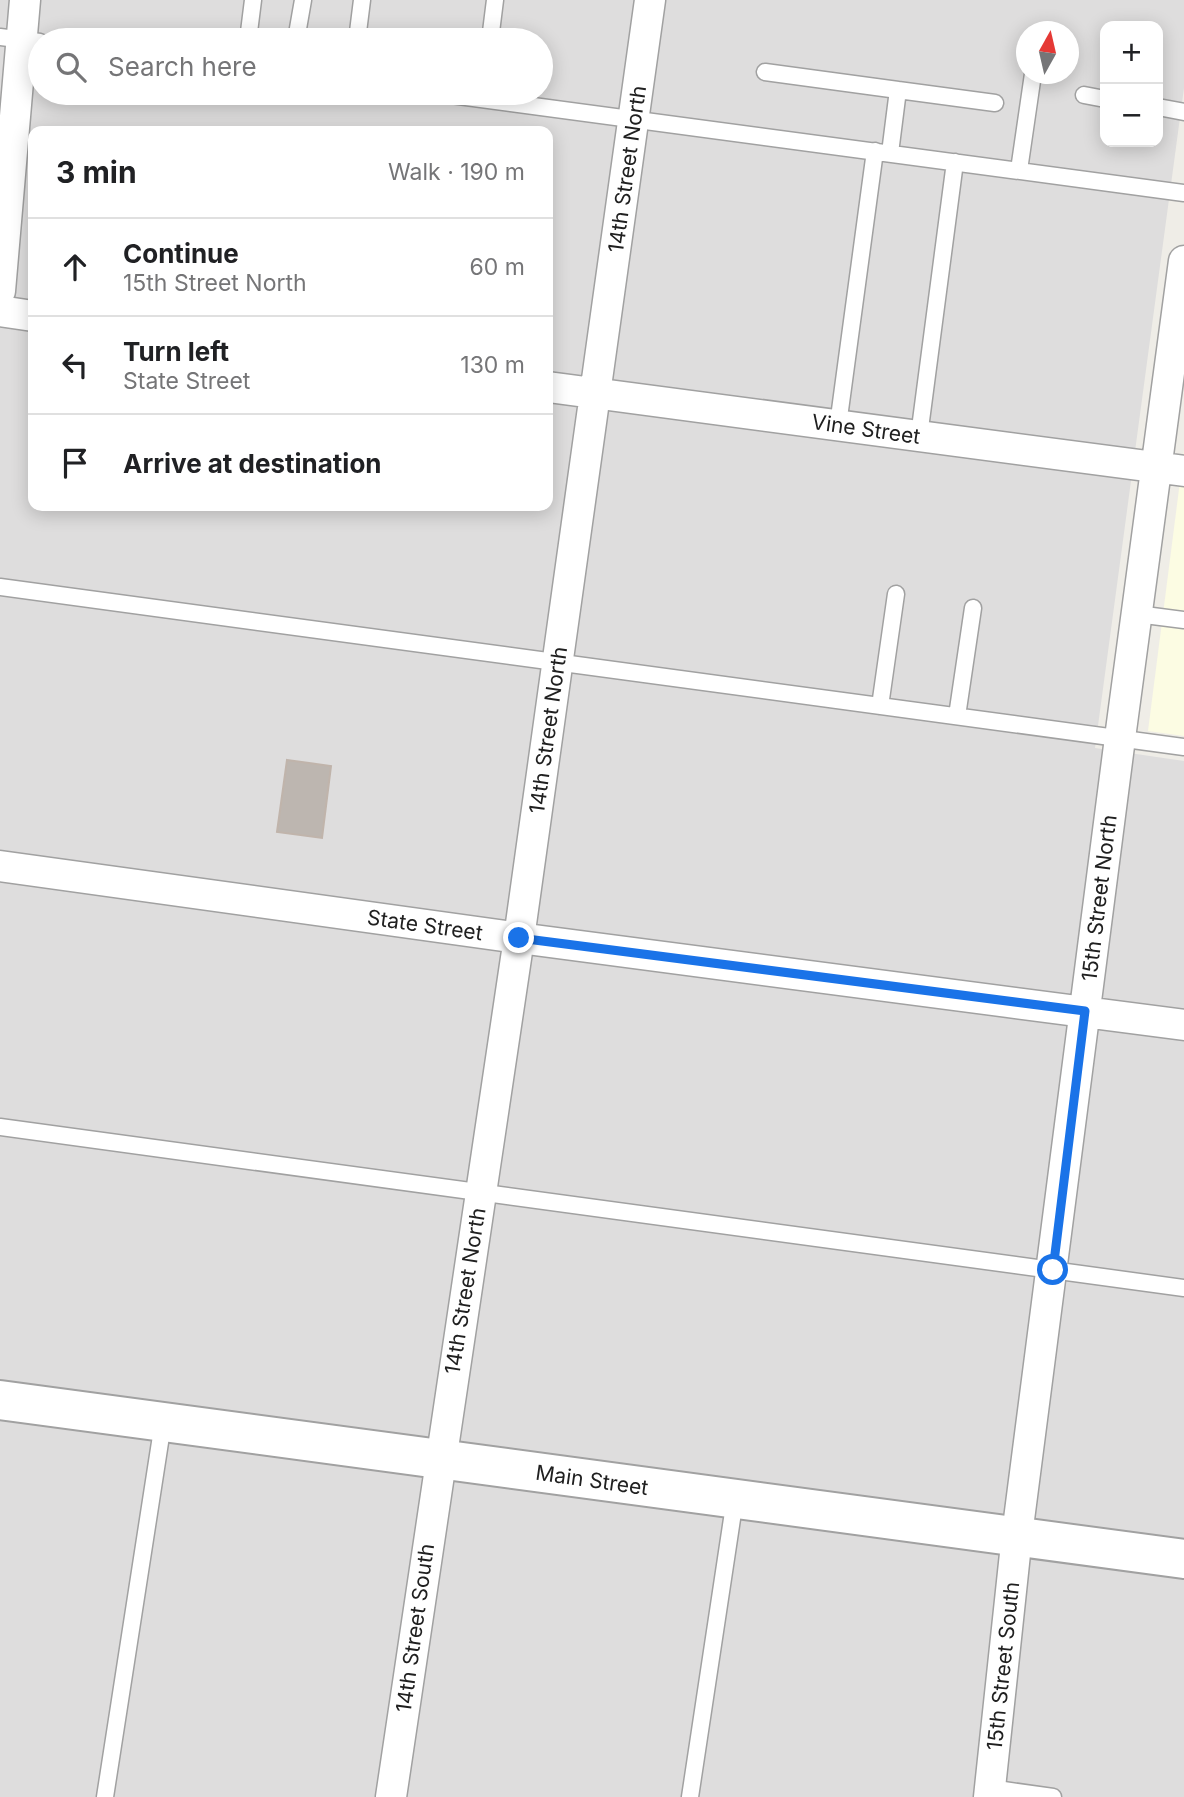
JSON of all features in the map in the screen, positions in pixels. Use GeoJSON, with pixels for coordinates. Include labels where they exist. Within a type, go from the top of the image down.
{"type":"FeatureCollection","features":[{"type":"Feature","properties":{"kind":"street"},"geometry":{"type":"LineString","coordinates":[[0,291],[24,0]]}},
{"type":"Feature","properties":{"kind":"street","name":"14th Street North"},"geometry":{"type":"LineString","coordinates":[[440,1460],[519,938],[650,0]]}},
{"type":"Feature","properties":{"kind":"street","name":"15th Street North"},"geometry":{"type":"LineString","coordinates":[[1017,1535],[1137,614],[1170,469],[1184,261]]}},
{"type":"Feature","properties":{"kind":"street"},"geometry":{"type":"LineString","coordinates":[[0,311],[28,315]]}},
{"type":"Feature","properties":{"kind":"street","name":"Vine Street"},"geometry":{"type":"LineString","coordinates":[[553,388],[1170,469]]}},
{"type":"Feature","properties":{"kind":"street","name":"State Street"},"geometry":{"type":"LineString","coordinates":[[0,866],[519,938],[1184,1025]]}},
{"type":"Feature","properties":{"kind":"street","name":"Main Street"},"geometry":{"type":"LineString","coordinates":[[0,1400],[1184,1559]]}},
{"type":"Feature","properties":{"kind":"street","name":"14th Street South"},"geometry":{"type":"LineString","coordinates":[[391,1797],[440,1460]]}},
{"type":"Feature","properties":{"kind":"street","name":"15th Street South"},"geometry":{"type":"LineString","coordinates":[[989,1792],[1017,1535]]}},
{"type":"Feature","properties":{"kind":"lane"},"geometry":{"type":"LineString","coordinates":[[250,28],[253,0]]}},
{"type":"Feature","properties":{"kind":"lane"},"geometry":{"type":"LineString","coordinates":[[298,28],[303,0]]}},
{"type":"Feature","properties":{"kind":"lane"},"geometry":{"type":"LineString","coordinates":[[359,28],[362,0]]}},
{"type":"Feature","properties":{"kind":"lane"},"geometry":{"type":"LineString","coordinates":[[492,28],[495,0]]}},
{"type":"Feature","properties":{"kind":"lane"},"geometry":{"type":"LineString","coordinates":[[765,72],[995,103]]}},
{"type":"Feature","properties":{"kind":"lane"},"geometry":{"type":"LineString","coordinates":[[1019,170],[1032,84]]}},
{"type":"Feature","properties":{"kind":"lane"},"geometry":{"type":"LineString","coordinates":[[838,425],[882,152],[898,90]]}},
{"type":"Feature","properties":{"kind":"lane"},"geometry":{"type":"LineString","coordinates":[[1084,95],[1100,98]]}},
{"type":"Feature","properties":{"kind":"lane"},"geometry":{"type":"LineString","coordinates":[[545,105],[1184,193]]}},
{"type":"Feature","properties":{"kind":"lane"},"geometry":{"type":"LineString","coordinates":[[1163,108],[1184,112]]}},
{"type":"Feature","properties":{"kind":"lane"},"geometry":{"type":"LineString","coordinates":[[919,436],[955,162]]}},
{"type":"Feature","properties":{"kind":"lane"},"geometry":{"type":"LineString","coordinates":[[0,587],[1184,747]]}},
{"type":"Feature","properties":{"kind":"lane"},"geometry":{"type":"LineString","coordinates":[[880,706],[896,594]]}},
{"type":"Feature","properties":{"kind":"lane"},"geometry":{"type":"LineString","coordinates":[[957,716],[973,608]]}},
{"type":"Feature","properties":{"kind":"lane"},"geometry":{"type":"LineString","coordinates":[[1137,614],[1184,620]]}},
{"type":"Feature","properties":{"kind":"lane"},"geometry":{"type":"LineString","coordinates":[[0,1127],[1184,1288]]}},
{"type":"Feature","properties":{"kind":"lane"},"geometry":{"type":"LineString","coordinates":[[105,1797],[163,1423]]}},
{"type":"Feature","properties":{"kind":"lane"},"geometry":{"type":"LineString","coordinates":[[690,1797],[734,1499]]}},
{"type":"Feature","properties":{"kind":"lane"},"geometry":{"type":"LineString","coordinates":[[989,1792],[1053,1797]]}},
{"type":"Feature","properties":{"kind":"shaded area"},"geometry":{"type":"Polygon","coordinates":[[[0,0],[1184,0],[1184,88],[1095,748],[1184,761],[1184,1797],[0,1797],[0,0]]]}},
{"type":"Feature","properties":{"kind":"shaded area"},"geometry":{"type":"Polygon","coordinates":[[[1184,450],[1184,736],[1148,731],[1184,450]]]}},
{"type":"Feature","properties":{"kind":"building"},"geometry":{"type":"Polygon","coordinates":[[[287,760],[331,766],[322,838],[277,832],[287,760]]]}},
{"type":"Feature","properties":{"kind":"route"},"geometry":{"type":"LineString","coordinates":[[519,938],[1085,1011],[1053,1270]]}}]}
